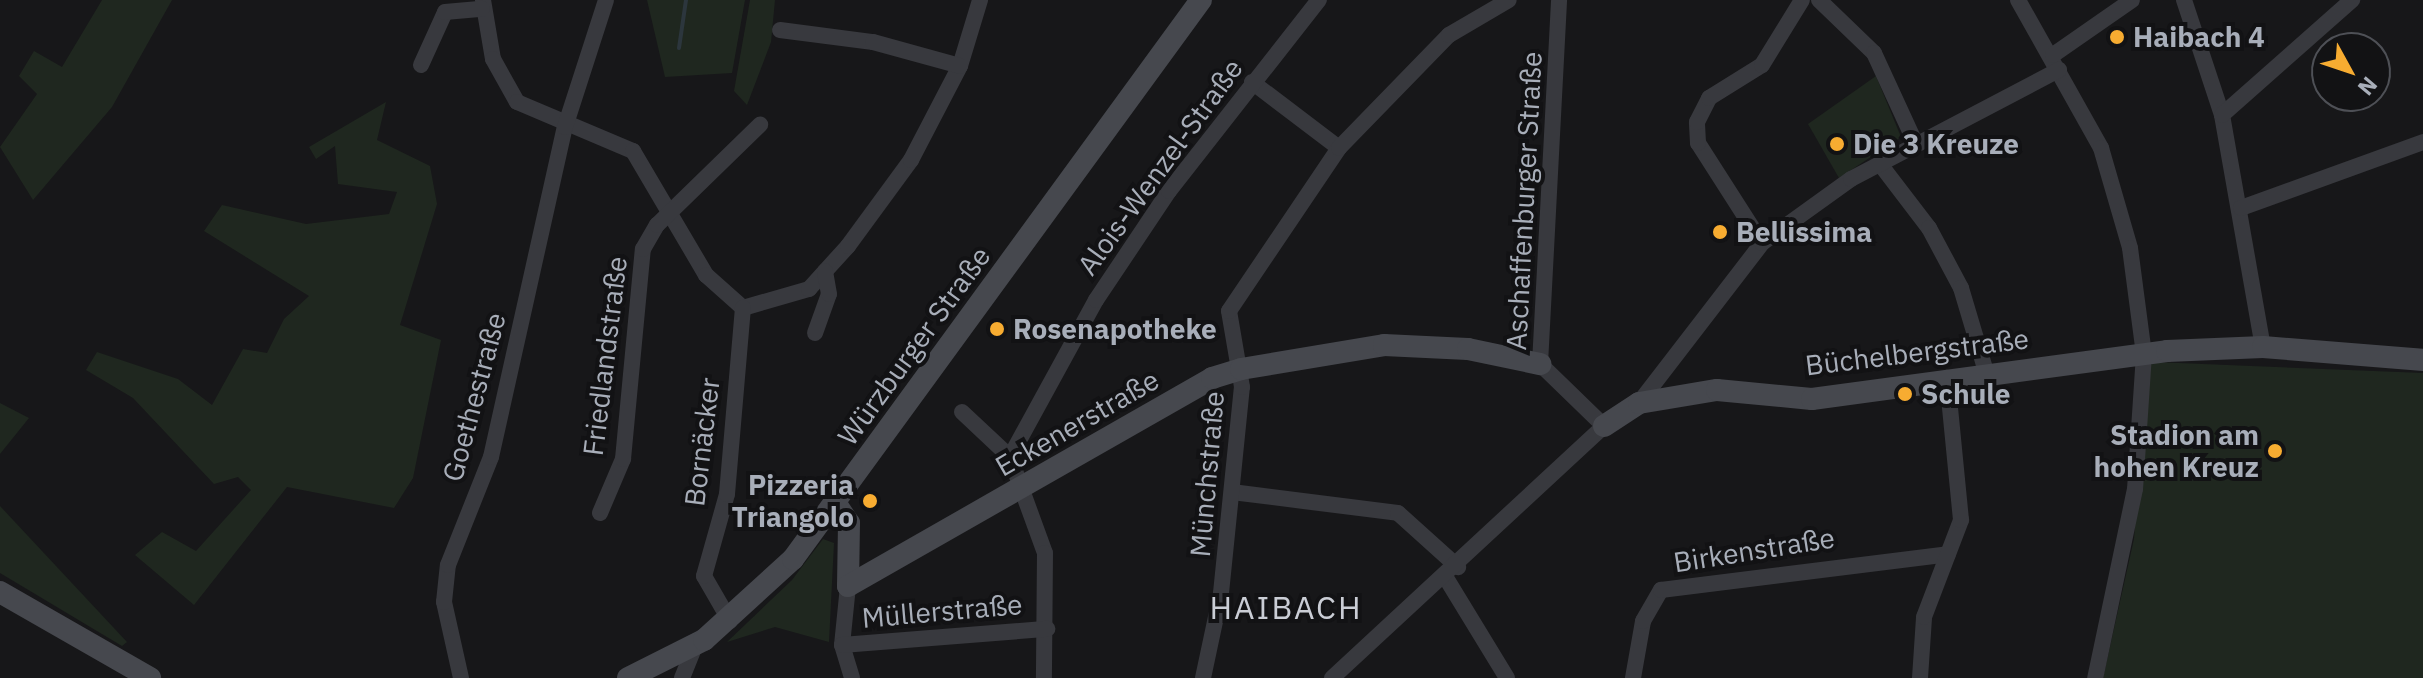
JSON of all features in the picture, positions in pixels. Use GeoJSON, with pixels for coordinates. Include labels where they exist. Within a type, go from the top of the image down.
{"type":"FeatureCollection","features":[{"type":"Feature","properties":{"kind":"street","name":"Goethestraße"},"geometry":{"type":"LineString","coordinates":[[461,678],[444,602],[448,565],[491,457],[565,127],[606,0]]}},
{"type":"Feature","properties":{"kind":"street"},"geometry":{"type":"LineString","coordinates":[[421,65],[445,12],[482,5],[493,59],[517,102],[565,127],[633,151],[706,275],[743,308],[809,289],[911,160],[960,66],[980,0]]}},
{"type":"Feature","properties":{"kind":"street","name":"Würzburger Straße"},"geometry":{"type":"LineString","coordinates":[[628,678],[695,645],[730,621],[836,504],[1201,0]]}},
{"type":"Feature","properties":{"kind":"street","name":"Alois-Wenzel-Straße"},"geometry":{"type":"LineString","coordinates":[[1010,457],[1096,300],[1252,82],[1319,0]]}},
{"type":"Feature","properties":{"kind":"street","name":"Münchstraße"},"geometry":{"type":"LineString","coordinates":[[1203,678],[1232,492],[1241,369],[1229,311],[1339,148],[1449,35],[1509,0]]}},
{"type":"Feature","properties":{"kind":"street","name":"Aschaffenburger Straße"},"geometry":{"type":"LineString","coordinates":[[1559,0],[1540,364],[1604,426]]}},
{"type":"Feature","properties":{"kind":"street"},"geometry":{"type":"LineString","coordinates":[[1762,243],[1698,143],[1697,122],[1709,98],[1762,65],[1802,0]]}},
{"type":"Feature","properties":{"kind":"street"},"geometry":{"type":"LineString","coordinates":[[1819,0],[1874,53],[1915,142]]}},
{"type":"Feature","properties":{"kind":"street"},"geometry":{"type":"LineString","coordinates":[[2018,0],[2056,62],[2101,148],[2130,248],[2144,354],[2135,489],[2095,678]]}},
{"type":"Feature","properties":{"kind":"street"},"geometry":{"type":"LineString","coordinates":[[1639,403],[1762,243],[1819,198],[2056,62],[2132,0]]}},
{"type":"Feature","properties":{"kind":"street"},"geometry":{"type":"LineString","coordinates":[[2184,0],[2222,115],[2241,208],[2263,347]]}},
{"type":"Feature","properties":{"kind":"street"},"geometry":{"type":"LineString","coordinates":[[2222,115],[2352,0]]}},
{"type":"Feature","properties":{"kind":"street"},"geometry":{"type":"LineString","coordinates":[[780,30],[873,42],[960,66]]}},
{"type":"Feature","properties":{"kind":"street"},"geometry":{"type":"LineString","coordinates":[[1252,82],[1339,148]]}},
{"type":"Feature","properties":{"kind":"street","name":"Friedlandstraße"},"geometry":{"type":"LineString","coordinates":[[600,513],[623,459],[638,268],[657,225],[673,215],[760,125]]}},
{"type":"Feature","properties":{"kind":"street"},"geometry":{"type":"LineString","coordinates":[[2241,208],[2423,142]]}},
{"type":"Feature","properties":{"kind":"street"},"geometry":{"type":"LineString","coordinates":[[1880,164],[1929,228],[1961,288],[1986,372]]}},
{"type":"Feature","properties":{"kind":"street"},"geometry":{"type":"LineString","coordinates":[[815,333],[829,294],[825,271]]}},
{"type":"Feature","properties":{"kind":"street","name":"Bornäcker"},"geometry":{"type":"LineString","coordinates":[[730,621],[704,576],[727,494],[743,308]]}},
{"type":"Feature","properties":{"kind":"street","name":"Eckenerstraße"},"geometry":{"type":"LineString","coordinates":[[848,586],[1023,491],[1212,378],[1241,369],[1384,345],[1468,349],[1540,364]]}},
{"type":"Feature","properties":{"kind":"street","name":"Büchelbergstraße"},"geometry":{"type":"LineString","coordinates":[[1332,678],[1452,572],[1604,426],[1639,403],[1717,390],[1812,399],[1986,372],[2144,354],[2263,347],[2423,360]]}},
{"type":"Feature","properties":{"kind":"street"},"geometry":{"type":"LineString","coordinates":[[1920,678],[1924,617],[1961,520],[1947,378]]}},
{"type":"Feature","properties":{"kind":"street"},"geometry":{"type":"LineString","coordinates":[[962,412],[1010,457],[1045,553],[1047,629],[1044,678]]}},
{"type":"Feature","properties":{"kind":"street"},"geometry":{"type":"LineString","coordinates":[[1232,492],[1398,513],[1452,572],[1507,678]]}},
{"type":"Feature","properties":{"kind":"street"},"geometry":{"type":"LineString","coordinates":[[836,504],[849,523],[848,586],[842,645],[852,678]]}},
{"type":"Feature","properties":{"kind":"street","name":"Birkenstraße"},"geometry":{"type":"LineString","coordinates":[[1633,678],[1643,621],[1661,590],[1948,554]]}},
{"type":"Feature","properties":{"kind":"street"},"geometry":{"type":"LineString","coordinates":[[0,592],[150,678]]}},
{"type":"Feature","properties":{"kind":"street","name":"Müllerstraße"},"geometry":{"type":"LineString","coordinates":[[842,645],[1047,629]]}},
{"type":"Feature","properties":{"kind":"street"},"geometry":{"type":"LineString","coordinates":[[682,678],[695,645]]}},
{"type":"Feature","properties":{"kind":"shaded area"},"geometry":{"type":"Polygon","coordinates":[[[102,0],[172,0],[112,107],[33,200],[0,147],[37,94],[19,76],[34,51],[62,67],[102,0]]]}},
{"type":"Feature","properties":{"kind":"shaded area"},"geometry":{"type":"Polygon","coordinates":[[[647,0],[745,0],[732,73],[665,77],[647,0]]]}},
{"type":"Feature","properties":{"kind":"shaded area"},"geometry":{"type":"Polygon","coordinates":[[[750,0],[775,0],[771,42],[747,105],[734,91],[750,0]]]}},
{"type":"Feature","properties":{"kind":"shaded area"},"geometry":{"type":"Polygon","coordinates":[[[1876,76],[1901,137],[1839,178],[1808,124],[1876,76]]]}},
{"type":"Feature","properties":{"kind":"shaded area"},"geometry":{"type":"Polygon","coordinates":[[[386,102],[377,140],[430,166],[437,204],[400,325],[441,340],[413,478],[394,508],[287,487],[194,605],[135,555],[162,532],[196,551],[251,490],[238,477],[214,484],[133,398],[86,370],[97,352],[178,379],[212,405],[243,349],[267,353],[284,319],[309,296],[204,231],[222,205],[306,224],[389,214],[397,192],[338,184],[335,146],[316,159],[309,147],[386,102]]]}},
{"type":"Feature","properties":{"kind":"shaded area"},"geometry":{"type":"Polygon","coordinates":[[[2154,362],[2423,373],[2423,678],[2103,678],[2134,539],[2147,369],[2154,362]]]}},
{"type":"Feature","properties":{"kind":"shaded area"},"geometry":{"type":"Polygon","coordinates":[[[0,403],[29,418],[0,454],[0,403]]]}},
{"type":"Feature","properties":{"kind":"shaded area"},"geometry":{"type":"Polygon","coordinates":[[[0,506],[127,642],[122,646],[0,573],[0,506]]]}},
{"type":"Feature","properties":{"kind":"shaded area"},"geometry":{"type":"Polygon","coordinates":[[[823,539],[834,543],[829,642],[775,627],[727,642],[792,580],[823,539]]]}},
{"type":"Feature","properties":{"kind":"waterway"},"geometry":{"type":"LineString","coordinates":[[679,48],[686,0]]}},
{"type":"Feature","properties":{"kind":"place","name":"Haibach 4"},"geometry":{"type":"Point","coordinates":[2117,37]}},
{"type":"Feature","properties":{"kind":"place","name":"Die 3 Kreuze"},"geometry":{"type":"Point","coordinates":[1837,144]}},
{"type":"Feature","properties":{"kind":"place","name":"Bellissima"},"geometry":{"type":"Point","coordinates":[1720,232]}},
{"type":"Feature","properties":{"kind":"place","name":"Rosenapotheke"},"geometry":{"type":"Point","coordinates":[997,329]}},
{"type":"Feature","properties":{"kind":"place","name":"Schule"},"geometry":{"type":"Point","coordinates":[1905,394]}},
{"type":"Feature","properties":{"kind":"place","name":"Stadion am hohen Kreuz"},"geometry":{"type":"Point","coordinates":[2275,451]}},
{"type":"Feature","properties":{"kind":"place","name":"Pizzeria Triangolo"},"geometry":{"type":"Point","coordinates":[870,501]}},
{"type":"Feature","properties":{"kind":"district","name":"HAIBACH"},"geometry":{"type":"Point","coordinates":[1286,607]}}]}
